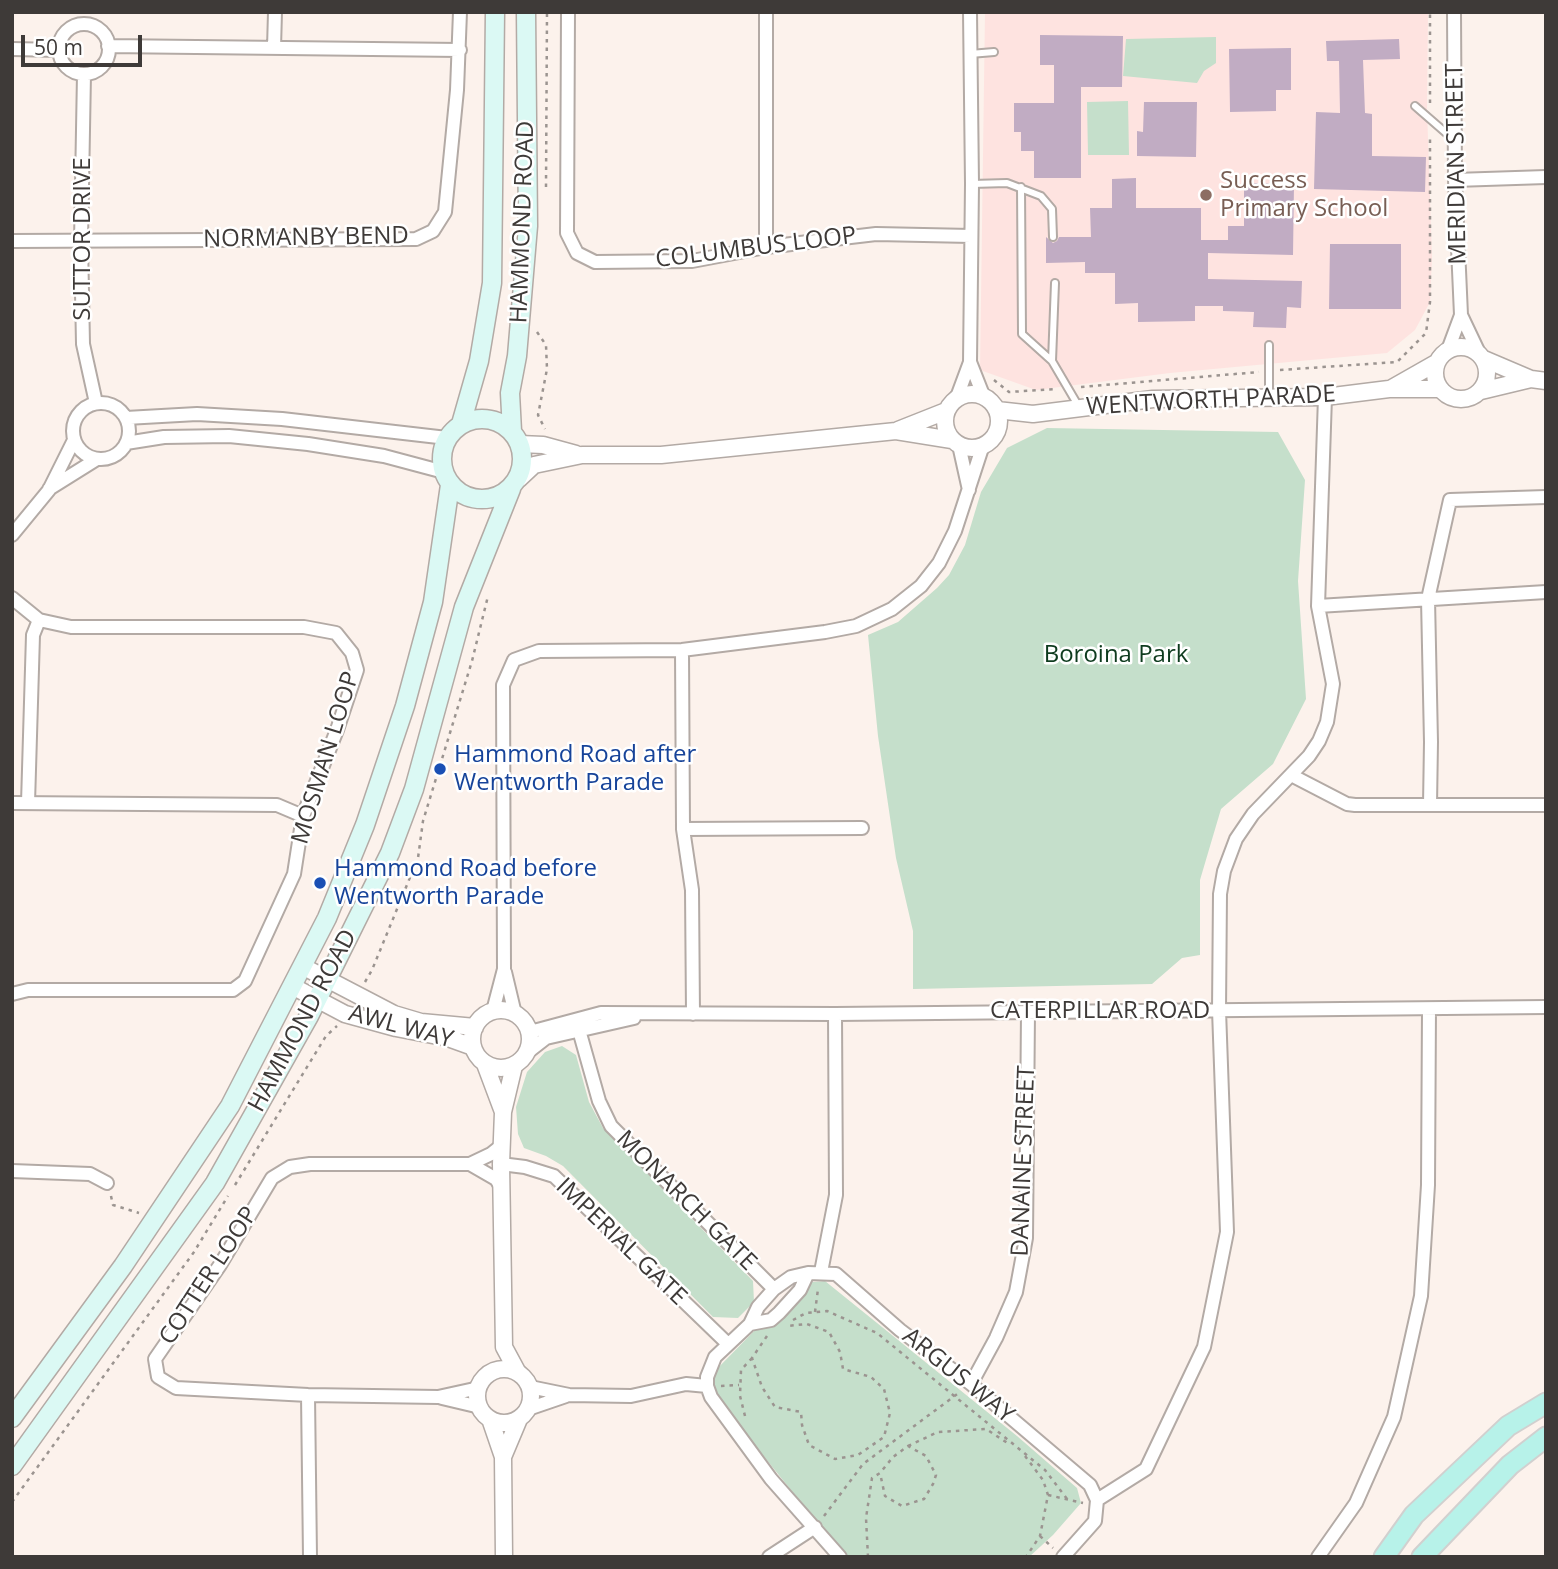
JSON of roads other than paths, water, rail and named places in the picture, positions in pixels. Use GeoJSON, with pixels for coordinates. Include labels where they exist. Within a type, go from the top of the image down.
{"type":"FeatureCollection","features":[{"type":"Feature","properties":{"kind":"main road","name":"HAMMOND ROAD"},"geometry":{"type":"LineString","coordinates":[[12,1418],[123,1266],[230,1106],[327,918],[365,825],[405,706],[433,603],[447,478],[441,458],[447,438],[461,424],[479,361],[492,283],[495,12]]}},
{"type":"Feature","properties":{"kind":"main road","name":"HAMMOND ROAD"},"geometry":{"type":"LineString","coordinates":[[12,1466],[215,1183],[318,998],[390,853],[414,789],[464,607],[515,484],[522,459],[516,438],[510,393],[517,356],[528,226],[526,12]]}},
{"type":"Feature","properties":{"kind":"main road"},"geometry":{"type":"LineString","coordinates":[[461,424],[483,418],[498,421],[516,438]]}},
{"type":"Feature","properties":{"kind":"main road"},"geometry":{"type":"LineString","coordinates":[[447,478],[466,497],[480,500],[495,498],[515,484]]}},
{"type":"Feature","properties":{"kind":"main road"},"geometry":{"type":"LineString","coordinates":[[1384,1557],[1414,1515],[1508,1426],[1546,1403]]}},
{"type":"Feature","properties":{"kind":"main road"},"geometry":{"type":"LineString","coordinates":[[1422,1557],[1510,1465],[1546,1437]]}},
{"type":"Feature","properties":{"kind":"street"},"geometry":{"type":"LineString","coordinates":[[274,48],[275,12]]}},
{"type":"Feature","properties":{"kind":"street","name":"NORMANBY BEND"},"geometry":{"type":"LineString","coordinates":[[12,241],[416,239],[433,231],[444,212],[460,50],[460,12]]}},
{"type":"Feature","properties":{"kind":"street","name":"COLUMBUS LOOP"},"geometry":{"type":"LineString","coordinates":[[568,12],[567,233],[577,253],[595,262],[692,261],[766,247],[876,234],[971,236]]}},
{"type":"Feature","properties":{"kind":"street"},"geometry":{"type":"LineString","coordinates":[[766,12],[766,247]]}},
{"type":"Feature","properties":{"kind":"street"},"geometry":{"type":"LineString","coordinates":[[515,484],[534,465],[582,455],[661,455],[896,431],[946,411],[957,397],[970,362],[970,12]]}},
{"type":"Feature","properties":{"kind":"street","name":"MERIDIAN STREET"},"geometry":{"type":"LineString","coordinates":[[1448,350],[1461,316],[1455,180],[1454,12]]}},
{"type":"Feature","properties":{"kind":"street"},"geometry":{"type":"LineString","coordinates":[[82,18],[101,31],[108,46],[106,60],[102,66],[84,74],[71,71],[65,66],[59,50],[65,33],[82,18]]}},
{"type":"Feature","properties":{"kind":"street"},"geometry":{"type":"LineString","coordinates":[[108,46],[460,50]]}},
{"type":"Feature","properties":{"kind":"street"},"geometry":{"type":"LineString","coordinates":[[12,49],[59,50]]}},
{"type":"Feature","properties":{"kind":"street","name":"SUTTOR DRIVE"},"geometry":{"type":"LineString","coordinates":[[84,74],[81,241],[83,344],[96,403]]}},
{"type":"Feature","properties":{"kind":"street"},"geometry":{"type":"LineString","coordinates":[[1455,180],[1546,177]]}},
{"type":"Feature","properties":{"kind":"street","name":"MERIDIAN STREET"},"geometry":{"type":"LineString","coordinates":[[1461,316],[1481,356]]}},
{"type":"Feature","properties":{"kind":"street"},"geometry":{"type":"LineString","coordinates":[[1465,347],[1539,380],[1481,391],[1465,399],[1456,399],[1440,389],[1435,373],[1436,363],[1448,350],[1465,347]]}},
{"type":"Feature","properties":{"kind":"street"},"geometry":{"type":"LineString","coordinates":[[1481,356],[1488,374],[1481,391]]}},
{"type":"Feature","properties":{"kind":"street"},"geometry":{"type":"LineString","coordinates":[[896,431],[975,448],[990,442],[998,430],[997,410],[983,395],[970,362]]}},
{"type":"Feature","properties":{"kind":"street","name":"WENTWORTH PARADE"},"geometry":{"type":"LineString","coordinates":[[1390,389],[1436,363]]}},
{"type":"Feature","properties":{"kind":"street","name":"WENTWORTH PARADE"},"geometry":{"type":"LineString","coordinates":[[997,410],[1033,414],[1153,399],[1325,397],[1390,389],[1440,389]]}},
{"type":"Feature","properties":{"kind":"street"},"geometry":{"type":"LineString","coordinates":[[957,397],[966,394],[983,395]]}},
{"type":"Feature","properties":{"kind":"street"},"geometry":{"type":"LineString","coordinates":[[1059,1553],[1095,1521],[1097,1503],[1146,1469],[1204,1347],[1227,1233],[1219,1010],[1220,894],[1230,852],[1253,814],[1309,756],[1319,741],[1327,722],[1333,684],[1318,606],[1325,397]]}},
{"type":"Feature","properties":{"kind":"street"},"geometry":{"type":"LineString","coordinates":[[12,535],[48,490],[74,440],[73,424],[76,416],[88,405],[96,403],[114,406],[126,418],[129,435],[126,443],[114,455],[97,458],[48,490]]}},
{"type":"Feature","properties":{"kind":"street"},"geometry":{"type":"LineString","coordinates":[[946,411],[945,427],[956,442],[969,490]]}},
{"type":"Feature","properties":{"kind":"street"},"geometry":{"type":"LineString","coordinates":[[126,418],[197,414],[282,419],[447,438]]}},
{"type":"Feature","properties":{"kind":"street","name":"WENTWORTH PARADE"},"geometry":{"type":"LineString","coordinates":[[998,430],[1033,414]]}},
{"type":"Feature","properties":{"kind":"street"},"geometry":{"type":"LineString","coordinates":[[126,443],[164,437],[229,436],[308,444],[384,456],[447,478]]}},
{"type":"Feature","properties":{"kind":"street"},"geometry":{"type":"LineString","coordinates":[[516,438],[582,455]]}},
{"type":"Feature","properties":{"kind":"street"},"geometry":{"type":"LineString","coordinates":[[74,440],[83,453],[97,458]]}},
{"type":"Feature","properties":{"kind":"street"},"geometry":{"type":"LineString","coordinates":[[493,1011],[503,969],[503,685],[514,660],[539,651],[682,650],[856,626],[892,609],[921,586],[939,563],[955,531],[984,445]]}},
{"type":"Feature","properties":{"kind":"street"},"geometry":{"type":"LineString","coordinates":[[1430,805],[1428,599],[1450,500],[1546,498]]}},
{"type":"Feature","properties":{"kind":"street"},"geometry":{"type":"LineString","coordinates":[[1318,606],[1546,592]]}},
{"type":"Feature","properties":{"kind":"street"},"geometry":{"type":"LineString","coordinates":[[12,598],[39,620],[33,635],[29,803]]}},
{"type":"Feature","properties":{"kind":"street","name":"MOSMAN LOOP"},"geometry":{"type":"LineString","coordinates":[[12,994],[28,990],[233,990],[245,981],[294,874],[303,816],[357,670],[352,653],[336,633],[304,627],[71,627],[39,620]]}},
{"type":"Feature","properties":{"kind":"street"},"geometry":{"type":"LineString","coordinates":[[682,650],[683,829],[692,890],[692,1014]]}},
{"type":"Feature","properties":{"kind":"street"},"geometry":{"type":"LineString","coordinates":[[1291,775],[1348,804],[1546,805]]}},
{"type":"Feature","properties":{"kind":"street"},"geometry":{"type":"LineString","coordinates":[[12,803],[277,805],[303,816]]}},
{"type":"Feature","properties":{"kind":"street"},"geometry":{"type":"LineString","coordinates":[[683,829],[862,828]]}},
{"type":"Feature","properties":{"kind":"street","name":"AWL WAY"},"geometry":{"type":"LineString","coordinates":[[302,966],[394,1014],[421,1022],[475,1027]]}},
{"type":"Feature","properties":{"kind":"street"},"geometry":{"type":"LineString","coordinates":[[503,969],[515,1014]]}},
{"type":"Feature","properties":{"kind":"street","name":"AWL WAY"},"geometry":{"type":"LineString","coordinates":[[292,986],[345,1013],[396,1028],[448,1038],[473,1047]]}},
{"type":"Feature","properties":{"kind":"street","name":"CATERPILLAR ROAD"},"geometry":{"type":"LineString","coordinates":[[530,1032],[601,1013],[1546,1007]]}},
{"type":"Feature","properties":{"kind":"street"},"geometry":{"type":"LineString","coordinates":[[1318,1557],[1356,1503],[1394,1417],[1421,1296],[1428,1185],[1429,1009]]}},
{"type":"Feature","properties":{"kind":"street"},"geometry":{"type":"LineString","coordinates":[[503,1112],[485,1064],[473,1047],[475,1027],[485,1015],[493,1011],[515,1014],[527,1024],[531,1039],[528,1052],[514,1066],[503,1112],[501,1146],[505,1347],[518,1373],[530,1387],[531,1402],[503,1457]]}},
{"type":"Feature","properties":{"kind":"street","name":"DANAINE STREET"},"geometry":{"type":"LineString","coordinates":[[971,1384],[996,1338],[1016,1292],[1026,1238],[1028,1012]]}},
{"type":"Feature","properties":{"kind":"street"},"geometry":{"type":"LineString","coordinates":[[750,1324],[771,1320],[814,1272],[836,1195],[835,1013]]}},
{"type":"Feature","properties":{"kind":"street","name":"CATERPILLAR ROAD"},"geometry":{"type":"LineString","coordinates":[[528,1052],[545,1038],[655,1014]]}},
{"type":"Feature","properties":{"kind":"street","name":"MONARCH GATE"},"geometry":{"type":"LineString","coordinates":[[579,1030],[599,1101],[611,1126],[774,1289]]}},
{"type":"Feature","properties":{"kind":"street"},"geometry":{"type":"LineString","coordinates":[[485,1064],[499,1069],[514,1066]]}},
{"type":"Feature","properties":{"kind":"street","name":"COTTER LOOP"},"geometry":{"type":"LineString","coordinates":[[479,1388],[438,1397],[308,1395],[176,1388],[158,1377],[155,1359],[220,1265],[272,1178],[290,1167],[310,1164],[470,1164],[501,1146]]}},
{"type":"Feature","properties":{"kind":"street"},"geometry":{"type":"LineString","coordinates":[[470,1164],[496,1179],[501,1187]]}},
{"type":"Feature","properties":{"kind":"street","name":"IMPERIAL GATE"},"geometry":{"type":"LineString","coordinates":[[501,1164],[525,1167],[554,1177],[728,1345]]}},
{"type":"Feature","properties":{"kind":"street"},"geometry":{"type":"LineString","coordinates":[[12,1171],[90,1174],[107,1183]]}},
{"type":"Feature","properties":{"kind":"street"},"geometry":{"type":"LineString","coordinates":[[814,1272],[791,1278],[774,1289],[758,1307],[750,1324],[715,1357],[707,1377],[707,1386],[711,1397],[771,1479],[823,1522],[839,1557]]}},
{"type":"Feature","properties":{"kind":"street","name":"ARGUS WAY"},"geometry":{"type":"LineString","coordinates":[[814,1272],[836,1274],[900,1330],[971,1384],[1090,1485],[1097,1503]]}},
{"type":"Feature","properties":{"kind":"street"},"geometry":{"type":"LineString","coordinates":[[504,1557],[503,1457],[485,1413],[479,1388],[505,1347]]}},
{"type":"Feature","properties":{"kind":"street"},"geometry":{"type":"LineString","coordinates":[[489,1374],[503,1369],[518,1373]]}},
{"type":"Feature","properties":{"kind":"street"},"geometry":{"type":"LineString","coordinates":[[530,1387],[569,1395],[631,1396],[686,1384],[707,1386]]}},
{"type":"Feature","properties":{"kind":"street"},"geometry":{"type":"LineString","coordinates":[[308,1395],[310,1557]]}},
{"type":"Feature","properties":{"kind":"street"},"geometry":{"type":"LineString","coordinates":[[485,1413],[505,1423],[569,1395]]}},
{"type":"Feature","properties":{"kind":"street","name":"COTTER LOOP"},"geometry":{"type":"LineString","coordinates":[[438,1397],[485,1413]]}},
{"type":"Feature","properties":{"kind":"street"},"geometry":{"type":"LineString","coordinates":[[769,1557],[823,1522]]}},
{"type":"Feature","properties":{"kind":"lane"},"geometry":{"type":"LineString","coordinates":[[970,54],[994,52]]}},
{"type":"Feature","properties":{"kind":"lane"},"geometry":{"type":"LineString","coordinates":[[1415,106],[1455,140]]}},
{"type":"Feature","properties":{"kind":"lane"},"geometry":{"type":"LineString","coordinates":[[972,184],[1007,183],[1041,196],[1052,209],[1053,237]]}},
{"type":"Feature","properties":{"kind":"lane"},"geometry":{"type":"LineString","coordinates":[[1021,187],[1022,334],[1052,361],[1079,407]]}},
{"type":"Feature","properties":{"kind":"lane"},"geometry":{"type":"LineString","coordinates":[[1052,361],[1055,283]]}},
{"type":"Feature","properties":{"kind":"lane"},"geometry":{"type":"LineString","coordinates":[[1269,345],[1269,398]]}},
{"type":"Feature","properties":{"kind":"place","name":"Success Primary School"},"geometry":{"type":"Point","coordinates":[1206,195]}},
{"type":"Feature","properties":{"kind":"place","name":"Hammond Road after Wentworth Parade"},"geometry":{"type":"Point","coordinates":[440,769]}},
{"type":"Feature","properties":{"kind":"place","name":"Hammond Road before Wentworth Parade"},"geometry":{"type":"Point","coordinates":[320,883]}},
{"type":"Feature","properties":{"kind":"park label","name":"Boroina Park"},"geometry":{"type":"Point","coordinates":[1116,655]}}]}
